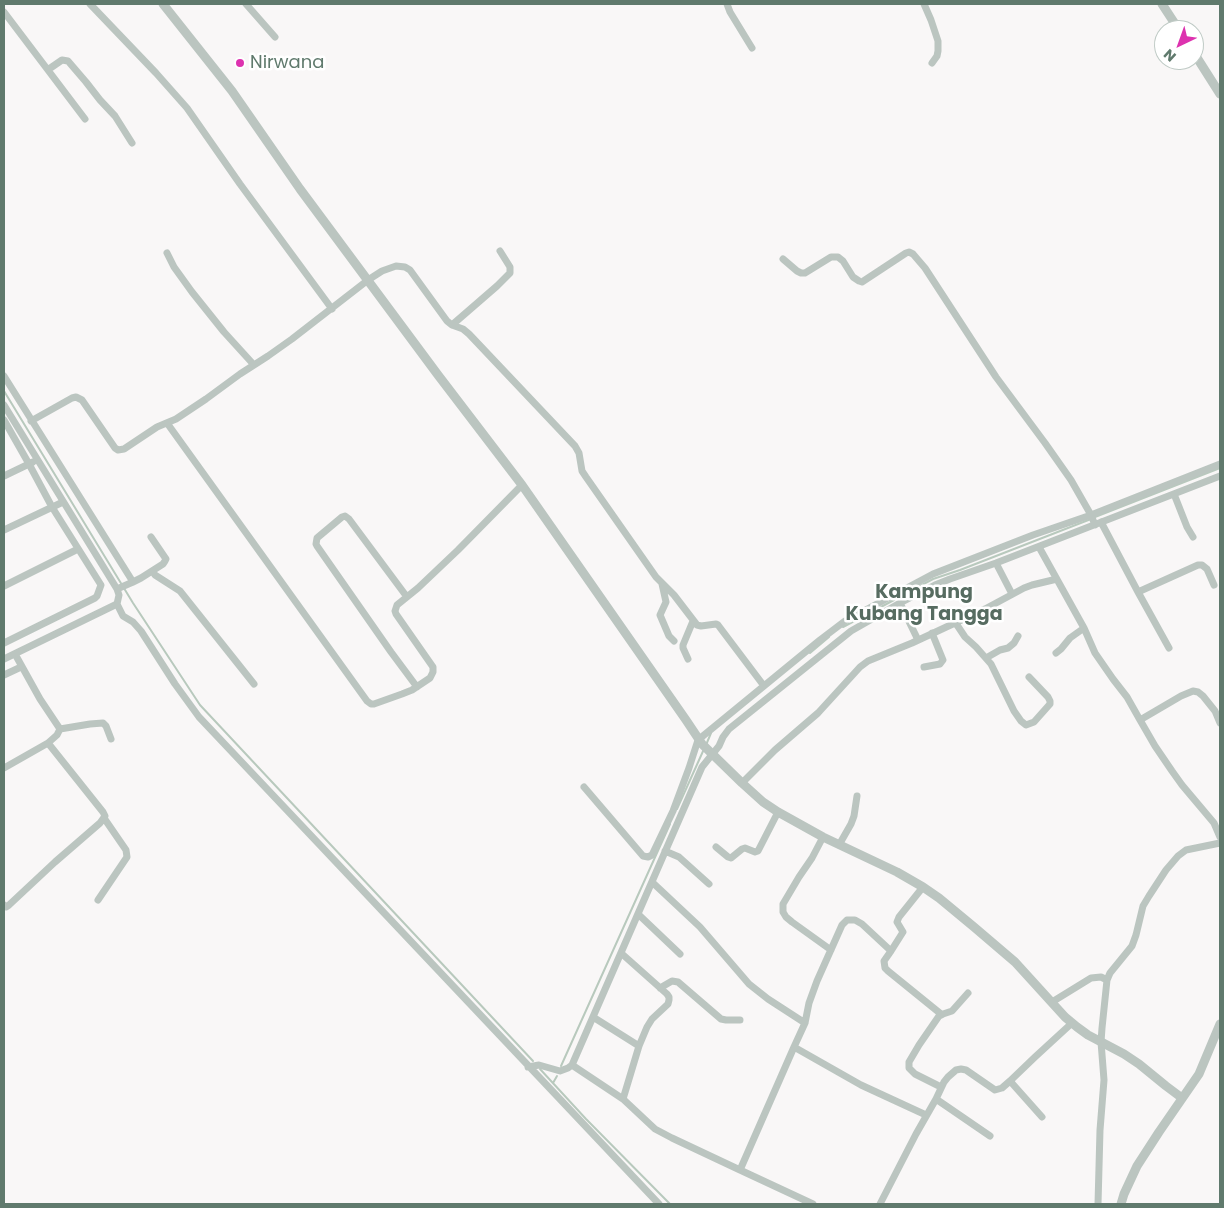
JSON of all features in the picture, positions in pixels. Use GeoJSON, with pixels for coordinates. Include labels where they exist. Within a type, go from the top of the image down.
{"type":"FeatureCollection","features":[{"type":"Feature","properties":{"kind":"street"},"geometry":{"type":"LineString","coordinates":[[90,4],[156,73],[186,108],[332,308]]}},
{"type":"Feature","properties":{"kind":"street"},"geometry":{"type":"LineString","coordinates":[[163,4],[232,91],[300,189],[522,485],[700,742],[763,802],[778,812],[823,837],[897,872],[923,887],[974,926],[1015,962],[1072,1023],[1088,1035],[1139,1064],[1182,1098]]}},
{"type":"Feature","properties":{"kind":"street"},"geometry":{"type":"LineString","coordinates":[[246,4],[275,36]]}},
{"type":"Feature","properties":{"kind":"street"},"geometry":{"type":"LineString","coordinates":[[727,4],[752,48]]}},
{"type":"Feature","properties":{"kind":"street"},"geometry":{"type":"LineString","coordinates":[[924,4],[938,41],[937,56],[932,64]]}},
{"type":"Feature","properties":{"kind":"street"},"geometry":{"type":"LineString","coordinates":[[1162,4],[1172,20]]}},
{"type":"Feature","properties":{"kind":"street"},"geometry":{"type":"LineString","coordinates":[[4,12],[85,119]]}},
{"type":"Feature","properties":{"kind":"street"},"geometry":{"type":"LineString","coordinates":[[48,69],[62,60],[68,60],[112,112],[132,143]]}},
{"type":"Feature","properties":{"kind":"street"},"geometry":{"type":"LineString","coordinates":[[1204,69],[1220,94]]}},
{"type":"Feature","properties":{"kind":"street"},"geometry":{"type":"LineString","coordinates":[[452,325],[508,276],[510,268],[500,251]]}},
{"type":"Feature","properties":{"kind":"street"},"geometry":{"type":"LineString","coordinates":[[167,253],[174,267],[192,292],[224,332],[254,365]]}},
{"type":"Feature","properties":{"kind":"street"},"geometry":{"type":"LineString","coordinates":[[783,259],[797,271],[805,273],[831,257],[838,256],[853,277],[862,282],[906,253],[913,254],[925,268],[996,376],[1071,480],[1170,648]]}},
{"type":"Feature","properties":{"kind":"street"},"geometry":{"type":"LineString","coordinates":[[31,421],[76,397],[82,400],[113,446],[121,450],[157,427],[184,414],[292,339],[382,271],[396,266],[406,267],[447,321],[469,334],[576,447],[582,471],[656,577],[674,595],[698,626],[718,625],[764,686]]}},
{"type":"Feature","properties":{"kind":"street"},"geometry":{"type":"LineString","coordinates":[[4,376],[125,586]]}},
{"type":"Feature","properties":{"kind":"street"},"geometry":{"type":"LineString","coordinates":[[4,405],[63,502],[125,586]]}},
{"type":"Feature","properties":{"kind":"street"},"geometry":{"type":"LineString","coordinates":[[4,420],[52,507],[101,585],[97,596],[4,643]]}},
{"type":"Feature","properties":{"kind":"street"},"geometry":{"type":"LineString","coordinates":[[167,423],[369,702],[374,704],[417,687],[430,678],[433,672],[433,667],[396,614],[395,610],[398,605],[458,550],[522,485]]}},
{"type":"Feature","properties":{"kind":"street"},"geometry":{"type":"LineString","coordinates":[[4,476],[37,460]]}},
{"type":"Feature","properties":{"kind":"street"},"geometry":{"type":"LineString","coordinates":[[528,1067],[539,1065],[560,1071],[572,1065],[702,767],[711,753],[719,746],[729,729],[851,631],[935,585],[942,577],[996,563],[1039,547],[1095,520],[1219,467]]}},
{"type":"Feature","properties":{"kind":"street"},"geometry":{"type":"LineString","coordinates":[[584,787],[643,856],[648,857],[652,855],[673,811],[700,742],[764,686],[845,621],[1032,535],[1095,520],[1174,494],[1220,476]]}},
{"type":"Feature","properties":{"kind":"street"},"geometry":{"type":"LineString","coordinates":[[1174,494],[1193,537]]}},
{"type":"Feature","properties":{"kind":"street"},"geometry":{"type":"LineString","coordinates":[[4,530],[63,502]]}},
{"type":"Feature","properties":{"kind":"street"},"geometry":{"type":"LineString","coordinates":[[407,597],[347,517],[342,517],[317,538],[317,546],[417,687]]}},
{"type":"Feature","properties":{"kind":"street"},"geometry":{"type":"LineString","coordinates":[[151,537],[166,559],[163,564],[125,586],[117,604],[123,616],[133,622],[141,631],[174,684],[199,717],[658,1204]]}},
{"type":"Feature","properties":{"kind":"street"},"geometry":{"type":"LineString","coordinates":[[1039,547],[1084,628],[1095,653],[1127,697],[1172,771],[1214,823],[1220,837]]}},
{"type":"Feature","properties":{"kind":"street"},"geometry":{"type":"LineString","coordinates":[[4,586],[78,549]]}},
{"type":"Feature","properties":{"kind":"street"},"geometry":{"type":"LineString","coordinates":[[996,563],[1012,594]]}},
{"type":"Feature","properties":{"kind":"street"},"geometry":{"type":"LineString","coordinates":[[1138,592],[1198,565],[1208,569],[1214,585]]}},
{"type":"Feature","properties":{"kind":"street"},"geometry":{"type":"LineString","coordinates":[[152,571],[180,591],[254,684]]}},
{"type":"Feature","properties":{"kind":"street"},"geometry":{"type":"LineString","coordinates":[[742,783],[779,746],[818,713],[860,667],[868,661],[985,609],[1032,584],[1057,580]]}},
{"type":"Feature","properties":{"kind":"street"},"geometry":{"type":"LineString","coordinates":[[662,583],[666,602],[660,615],[669,636],[674,641]]}},
{"type":"Feature","properties":{"kind":"street"},"geometry":{"type":"LineString","coordinates":[[900,603],[918,640]]}},
{"type":"Feature","properties":{"kind":"street"},"geometry":{"type":"LineString","coordinates":[[4,659],[117,604]]}},
{"type":"Feature","properties":{"kind":"street"},"geometry":{"type":"LineString","coordinates":[[688,659],[683,645],[693,621]]}},
{"type":"Feature","properties":{"kind":"street"},"geometry":{"type":"LineString","coordinates":[[955,622],[965,637],[986,658],[1014,711],[1026,725],[1034,722],[1050,704],[1048,697],[1029,677]]}},
{"type":"Feature","properties":{"kind":"street"},"geometry":{"type":"LineString","coordinates":[[1056,653],[1061,650],[1070,638],[1084,628]]}},
{"type":"Feature","properties":{"kind":"street"},"geometry":{"type":"LineString","coordinates":[[924,667],[940,664],[943,660],[932,633]]}},
{"type":"Feature","properties":{"kind":"street"},"geometry":{"type":"LineString","coordinates":[[986,658],[1008,648],[1018,636]]}},
{"type":"Feature","properties":{"kind":"street"},"geometry":{"type":"LineString","coordinates":[[15,654],[40,699],[60,729]]}},
{"type":"Feature","properties":{"kind":"street"},"geometry":{"type":"LineString","coordinates":[[4,674],[21,667]]}},
{"type":"Feature","properties":{"kind":"street"},"geometry":{"type":"LineString","coordinates":[[1140,720],[1193,691],[1203,696],[1215,711],[1220,723]]}},
{"type":"Feature","properties":{"kind":"street"},"geometry":{"type":"LineString","coordinates":[[60,729],[103,723],[111,739]]}},
{"type":"Feature","properties":{"kind":"street"},"geometry":{"type":"LineString","coordinates":[[4,768],[48,743],[57,735],[60,729]]}},
{"type":"Feature","properties":{"kind":"street"},"geometry":{"type":"LineString","coordinates":[[48,743],[104,812],[104,818],[126,850],[127,857],[98,900]]}},
{"type":"Feature","properties":{"kind":"street"},"geometry":{"type":"LineString","coordinates":[[839,845],[854,816],[857,796]]}},
{"type":"Feature","properties":{"kind":"street"},"geometry":{"type":"LineString","coordinates":[[716,847],[731,858],[745,848],[755,852],[758,851],[778,812]]}},
{"type":"Feature","properties":{"kind":"street"},"geometry":{"type":"LineString","coordinates":[[4,905],[6,907],[9,905],[104,818]]}},
{"type":"Feature","properties":{"kind":"street"},"geometry":{"type":"LineString","coordinates":[[823,837],[783,904],[783,912],[792,922],[832,950]]}},
{"type":"Feature","properties":{"kind":"street"},"geometry":{"type":"LineString","coordinates":[[1098,1204],[1100,1130],[1104,1080],[1101,1042],[1107,980],[1132,946],[1143,906],[1166,870],[1186,850],[1220,843]]}},
{"type":"Feature","properties":{"kind":"street"},"geometry":{"type":"LineString","coordinates":[[666,851],[679,857],[709,884]]}},
{"type":"Feature","properties":{"kind":"street"},"geometry":{"type":"LineString","coordinates":[[652,882],[700,927],[748,984],[805,1023]]}},
{"type":"Feature","properties":{"kind":"street"},"geometry":{"type":"LineString","coordinates":[[923,887],[899,917],[897,922],[903,932],[884,961],[884,964],[888,971],[941,1014]]}},
{"type":"Feature","properties":{"kind":"street"},"geometry":{"type":"LineString","coordinates":[[638,914],[680,954]]}},
{"type":"Feature","properties":{"kind":"street"},"geometry":{"type":"LineString","coordinates":[[740,1170],[805,1023],[809,1003],[817,981],[842,925],[847,920],[862,924],[891,951]]}},
{"type":"Feature","properties":{"kind":"street"},"geometry":{"type":"LineString","coordinates":[[621,954],[669,997],[668,1004],[649,1023],[639,1046],[622,1099]]}},
{"type":"Feature","properties":{"kind":"street"},"geometry":{"type":"LineString","coordinates":[[1052,1002],[1091,978],[1100,977],[1107,980]]}},
{"type":"Feature","properties":{"kind":"street"},"geometry":{"type":"LineString","coordinates":[[660,988],[672,981],[678,982],[721,1019],[740,1020]]}},
{"type":"Feature","properties":{"kind":"street"},"geometry":{"type":"LineString","coordinates":[[941,1087],[915,1074],[908,1065],[919,1045],[941,1014],[952,1011],[968,993]]}},
{"type":"Feature","properties":{"kind":"street"},"geometry":{"type":"LineString","coordinates":[[593,1017],[639,1046]]}},
{"type":"Feature","properties":{"kind":"street"},"geometry":{"type":"LineString","coordinates":[[880,1204],[948,1077],[956,1070],[966,1070],[995,1090],[1002,1088],[1072,1023]]}},
{"type":"Feature","properties":{"kind":"street"},"geometry":{"type":"LineString","coordinates":[[1121,1204],[1137,1166],[1198,1074],[1220,1024]]}},
{"type":"Feature","properties":{"kind":"street"},"geometry":{"type":"LineString","coordinates":[[794,1048],[861,1085],[926,1115]]}},
{"type":"Feature","properties":{"kind":"street"},"geometry":{"type":"LineString","coordinates":[[572,1065],[622,1099],[655,1129],[813,1204]]}},
{"type":"Feature","properties":{"kind":"street"},"geometry":{"type":"LineString","coordinates":[[1010,1081],[1042,1117]]}},
{"type":"Feature","properties":{"kind":"street"},"geometry":{"type":"LineString","coordinates":[[936,1099],[990,1136]]}},
{"type":"Feature","properties":{"kind":"waterway"},"geometry":{"type":"LineString","coordinates":[[4,391],[133,603],[200,705],[533,1061]]}},
{"type":"Feature","properties":{"kind":"waterway"},"geometry":{"type":"LineString","coordinates":[[1095,517],[1220,468]]}},
{"type":"Feature","properties":{"kind":"waterway"},"geometry":{"type":"LineString","coordinates":[[899,597],[933,579],[1091,519]]}},
{"type":"Feature","properties":{"kind":"waterway"},"geometry":{"type":"LineString","coordinates":[[843,627],[894,600]]}},
{"type":"Feature","properties":{"kind":"waterway"},"geometry":{"type":"LineString","coordinates":[[810,653],[829,637]]}},
{"type":"Feature","properties":{"kind":"waterway"},"geometry":{"type":"LineString","coordinates":[[706,745],[711,733]]}},
{"type":"Feature","properties":{"kind":"waterway"},"geometry":{"type":"LineString","coordinates":[[677,809],[704,749]]}},
{"type":"Feature","properties":{"kind":"waterway"},"geometry":{"type":"LineString","coordinates":[[561,1066],[670,824]]}},
{"type":"Feature","properties":{"kind":"waterway"},"geometry":{"type":"LineString","coordinates":[[540,1069],[586,1119],[670,1204]]}},
{"type":"Feature","properties":{"kind":"waterway"},"geometry":{"type":"LineString","coordinates":[[553,1083],[557,1076]]}},
{"type":"Feature","properties":{"kind":"place","name":"Nirwana"},"geometry":{"type":"Point","coordinates":[240,63]}},
{"type":"Feature","properties":{"kind":"district","name":"Kampung Kubang Tangga"},"geometry":{"type":"Point","coordinates":[924,604]}}]}
